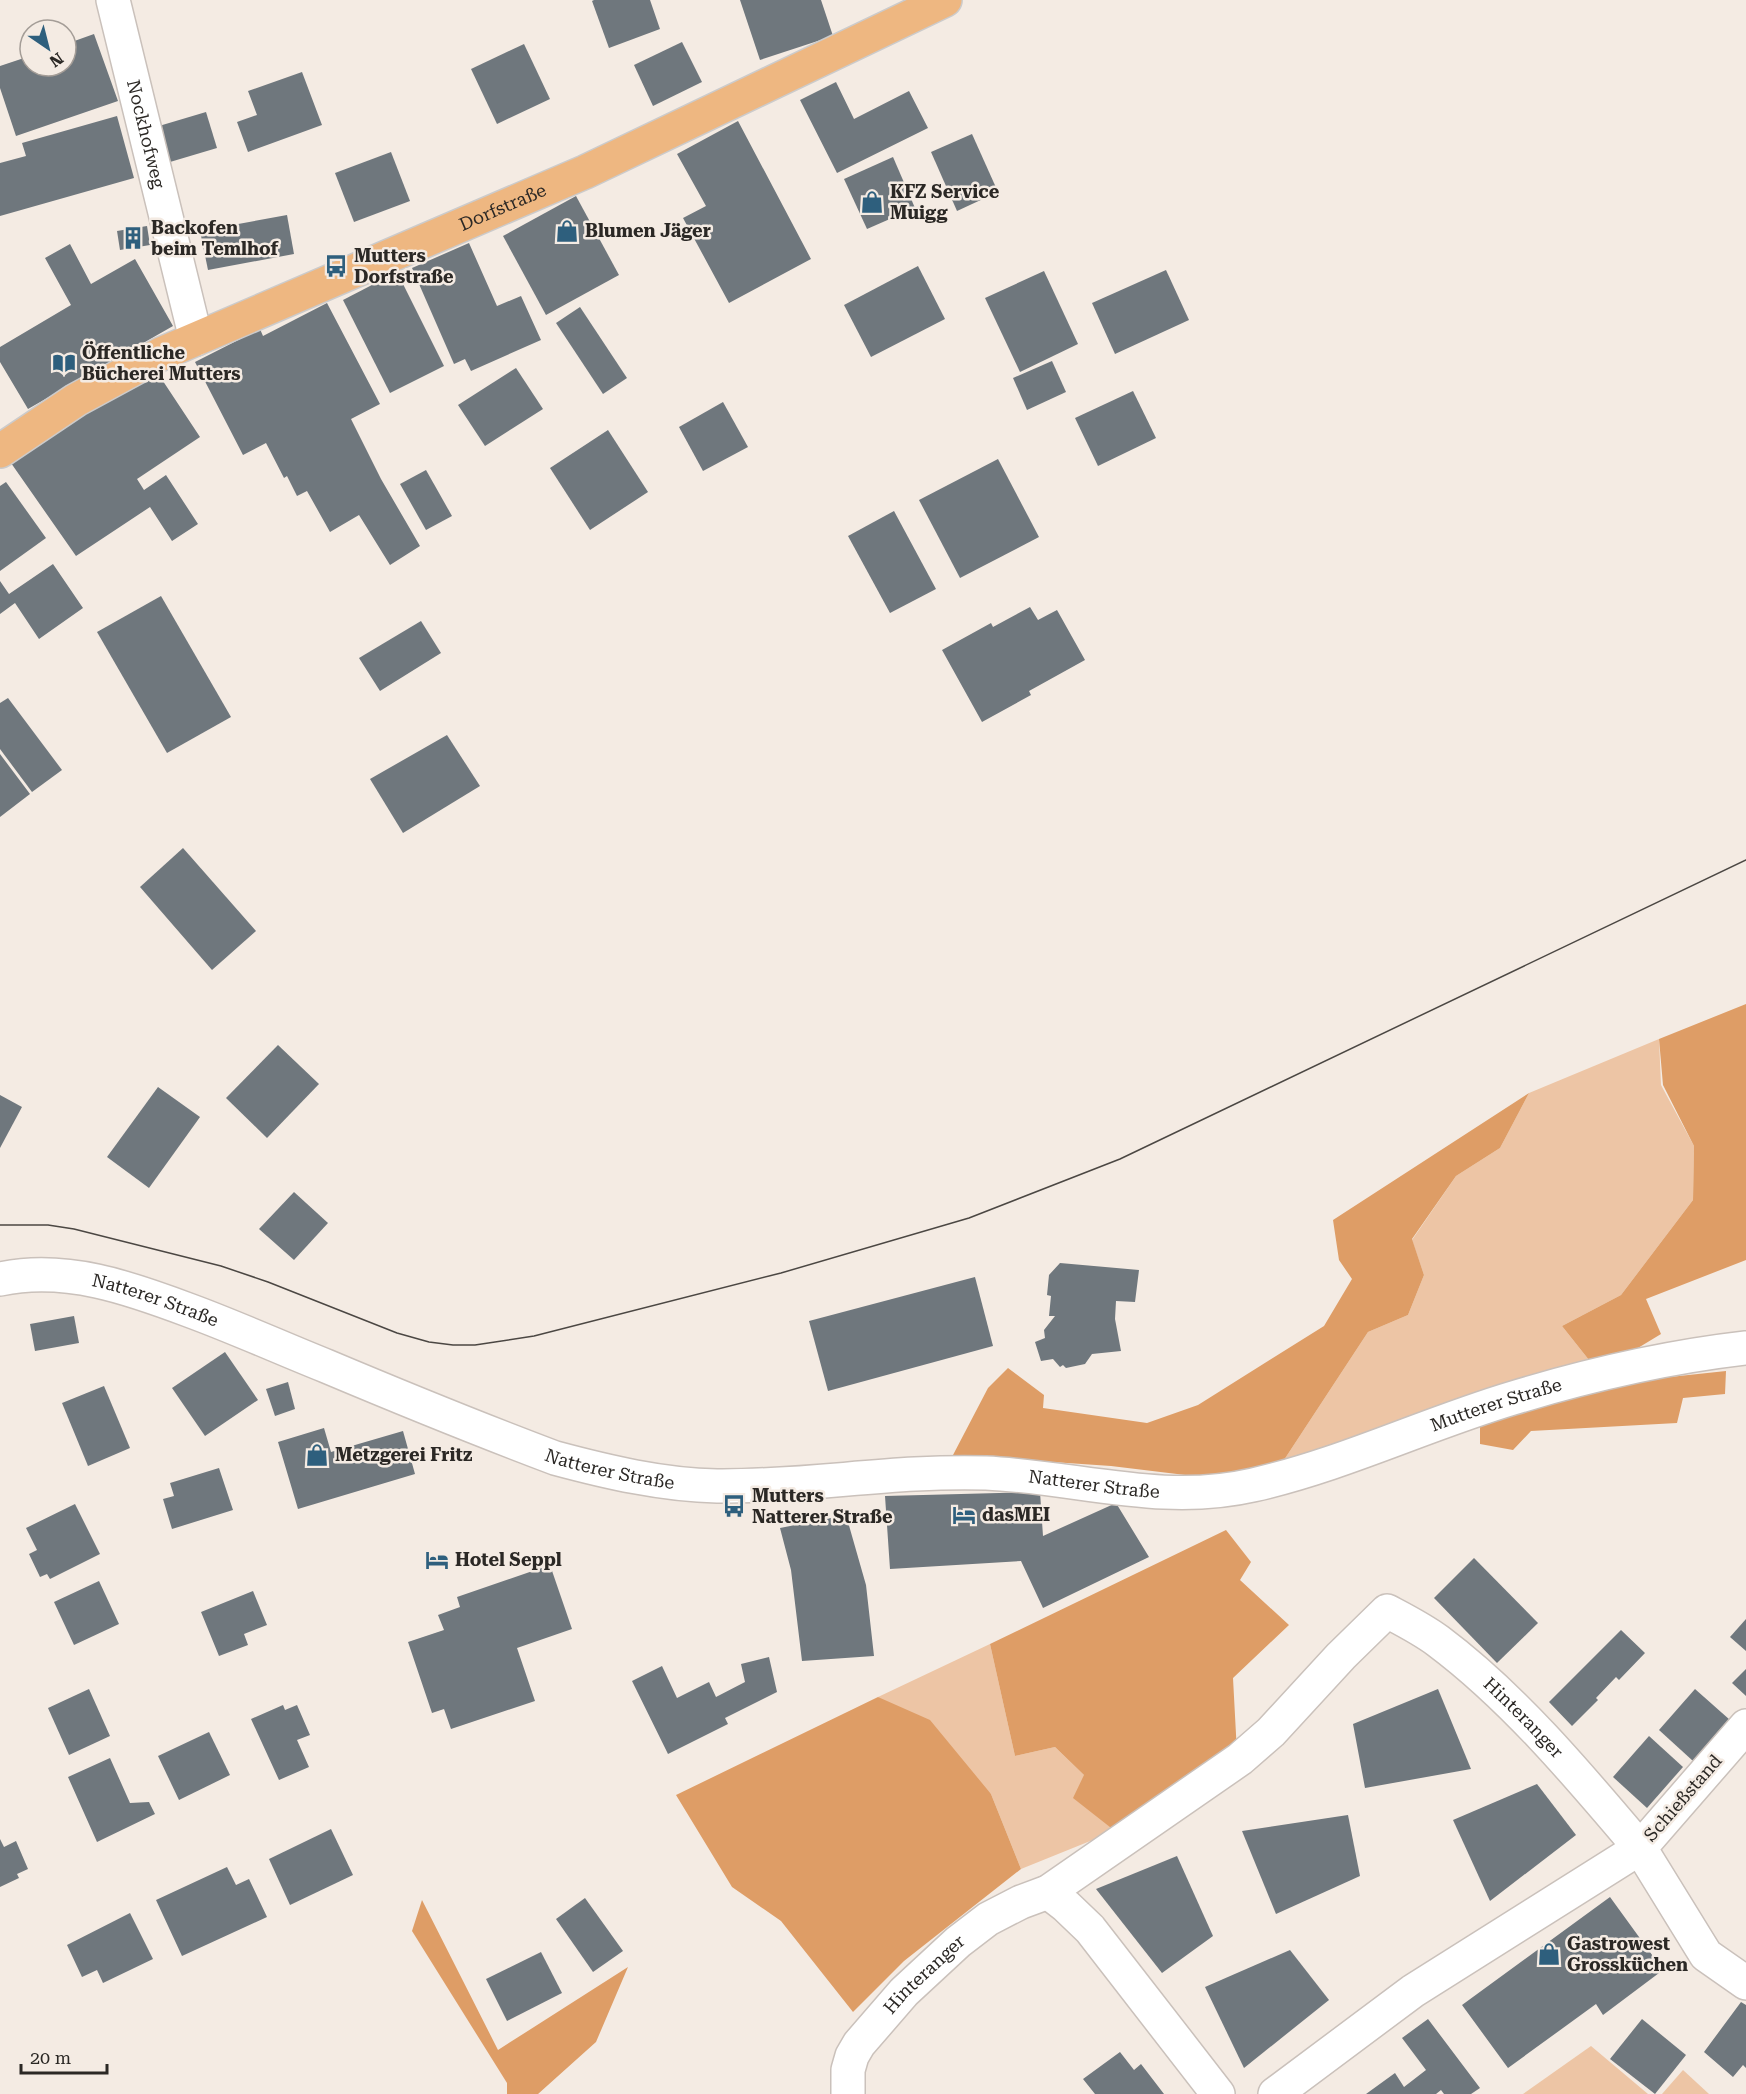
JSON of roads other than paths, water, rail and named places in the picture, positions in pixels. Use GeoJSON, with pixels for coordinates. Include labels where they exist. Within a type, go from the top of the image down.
{"type":"FeatureCollection","features":[{"type":"Feature","properties":{"kind":"main road","name":"Dorfstraße"},"geometry":{"type":"LineString","coordinates":[[0,452],[86,394],[152,359],[585,172],[945,0]]}},
{"type":"Feature","properties":{"kind":"street","name":"Nockhofweg"},"geometry":{"type":"LineString","coordinates":[[113,0],[196,339]]}},
{"type":"Feature","properties":{"kind":"street","name":"Natterer Straße"},"geometry":{"type":"LineString","coordinates":[[0,1279],[38,1275],[100,1281],[130,1288],[555,1458],[650,1479],[715,1486],[753,1486],[944,1473],[984,1473],[1161,1493],[1190,1494],[1252,1485]]}},
{"type":"Feature","properties":{"kind":"street","name":"Mutterer Straße"},"geometry":{"type":"LineString","coordinates":[[1252,1485],[1300,1472],[1512,1398],[1599,1375],[1686,1356],[1746,1348]]}},
{"type":"Feature","properties":{"kind":"street","name":"Hinteranger"},"geometry":{"type":"LineString","coordinates":[[848,2094],[848,2070],[859,2044],[904,1992],[958,1942],[988,1919],[1021,1902],[1048,1892],[1240,1759],[1271,1732],[1341,1656],[1387,1611],[1437,1640],[1491,1686],[1574,1771],[1640,1848]]}},
{"type":"Feature","properties":{"kind":"street","name":"Schießstand"},"geometry":{"type":"LineString","coordinates":[[1746,1726],[1640,1848],[1706,1955],[1746,1983]]}},
{"type":"Feature","properties":{"kind":"street"},"geometry":{"type":"LineString","coordinates":[[1275,2094],[1413,1991],[1640,1848]]}},
{"type":"Feature","properties":{"kind":"street"},"geometry":{"type":"LineString","coordinates":[[1048,1892],[1090,1929],[1218,2094]]}},
{"type":"Feature","properties":{"kind":"tram line"},"geometry":{"type":"LineString","coordinates":[[0,1225],[48,1225],[74,1229],[221,1266],[397,1333],[429,1342],[475,1345],[534,1336],[781,1273],[969,1218],[1120,1159],[1746,860]]}},
{"type":"Feature","properties":{"kind":"place","name":"KFZ Service Muigg"},"geometry":{"type":"Point","coordinates":[872,202]}},
{"type":"Feature","properties":{"kind":"place","name":"Blumen Jäger"},"geometry":{"type":"Point","coordinates":[567,231]}},
{"type":"Feature","properties":{"kind":"place","name":"Backofen beim Temlhof"},"geometry":{"type":"Point","coordinates":[133,238]}},
{"type":"Feature","properties":{"kind":"place","name":"Mutters Dorfstraße"},"geometry":{"type":"Point","coordinates":[336,266]}},
{"type":"Feature","properties":{"kind":"place","name":"Öffentliche Bücherei Mutters"},"geometry":{"type":"Point","coordinates":[64,363]}},
{"type":"Feature","properties":{"kind":"place","name":"Metzgerei Fritz"},"geometry":{"type":"Point","coordinates":[317,1455]}},
{"type":"Feature","properties":{"kind":"place","name":"Mutters Natterer Straße"},"geometry":{"type":"Point","coordinates":[734,1506]}},
{"type":"Feature","properties":{"kind":"place","name":"dasMEI"},"geometry":{"type":"Point","coordinates":[964,1515]}},
{"type":"Feature","properties":{"kind":"place","name":"Hotel Seppl"},"geometry":{"type":"Point","coordinates":[437,1560]}},
{"type":"Feature","properties":{"kind":"place","name":"Gastrowest Grossküchen"},"geometry":{"type":"Point","coordinates":[1549,1954]}}]}
